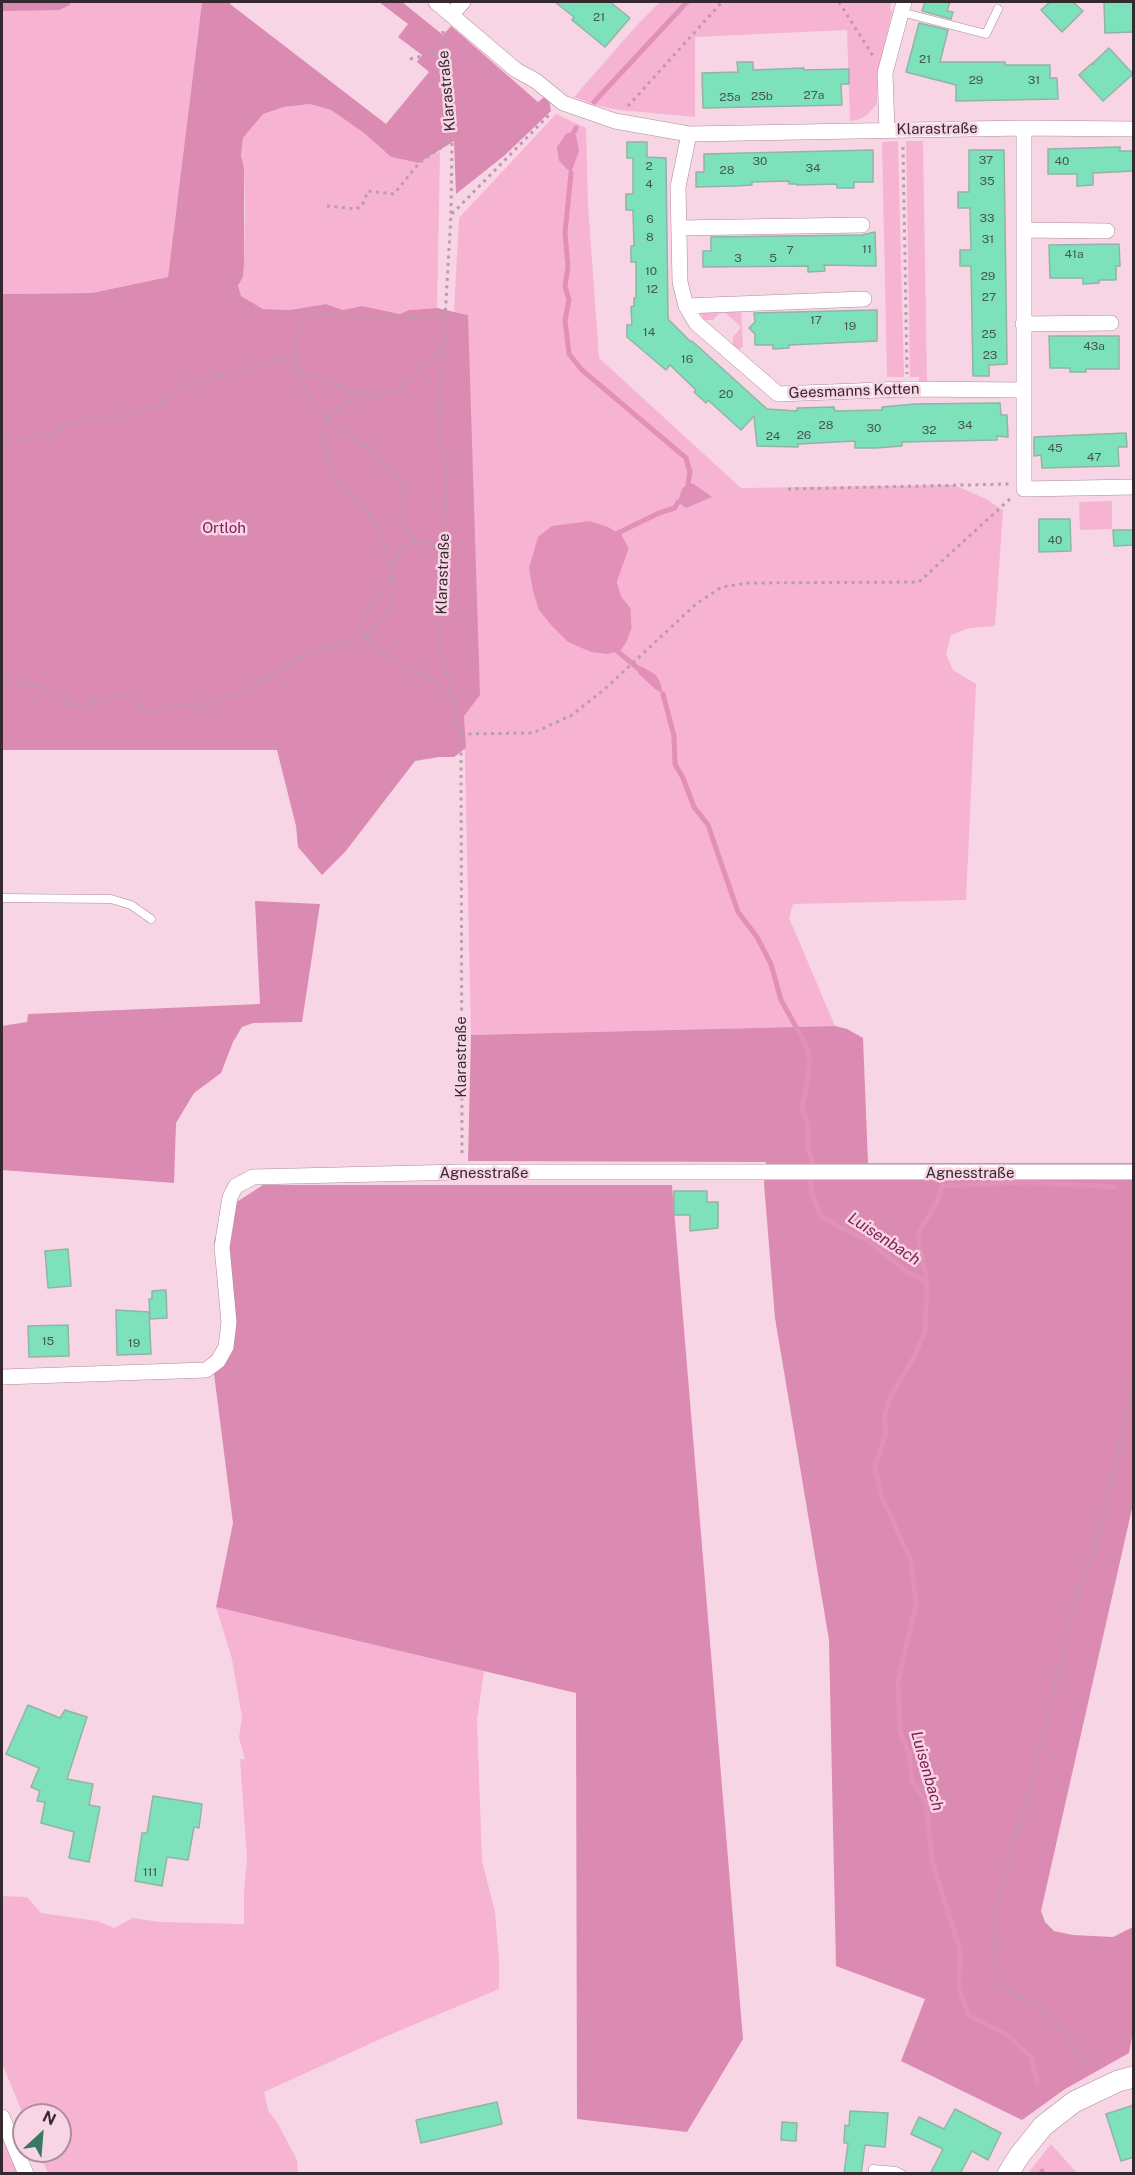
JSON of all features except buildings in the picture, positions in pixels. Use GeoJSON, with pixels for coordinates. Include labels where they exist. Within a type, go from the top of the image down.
{"type":"FeatureCollection","features":[{"type":"Feature","properties":{"kind":"main road"},"geometry":{"type":"LineString","coordinates":[[1008,2174],[1043,2126],[1074,2103],[1126,2079]]}},
{"type":"Feature","properties":{"kind":"street","name":"Klarastraße"},"geometry":{"type":"LineString","coordinates":[[436,2],[516,70],[536,81],[563,103],[615,121],[688,134],[1024,128],[1134,129]]}},
{"type":"Feature","properties":{"kind":"street"},"geometry":{"type":"LineString","coordinates":[[451,15],[463,2]]}},
{"type":"Feature","properties":{"kind":"street"},"geometry":{"type":"LineString","coordinates":[[887,130],[885,73],[902,7]]}},
{"type":"Feature","properties":{"kind":"street"},"geometry":{"type":"LineString","coordinates":[[1024,128],[1023,486],[1134,488]]}},
{"type":"Feature","properties":{"kind":"street","name":"Geesmanns Kotten"},"geometry":{"type":"LineString","coordinates":[[688,134],[678,188],[680,282],[686,306],[696,323],[778,394],[908,389],[1023,390]]}},
{"type":"Feature","properties":{"kind":"street"},"geometry":{"type":"LineString","coordinates":[[679,228],[862,225]]}},
{"type":"Feature","properties":{"kind":"street"},"geometry":{"type":"LineString","coordinates":[[1024,230],[1107,231]]}},
{"type":"Feature","properties":{"kind":"street"},"geometry":{"type":"LineString","coordinates":[[686,306],[864,299]]}},
{"type":"Feature","properties":{"kind":"street"},"geometry":{"type":"LineString","coordinates":[[1023,324],[1111,323]]}},
{"type":"Feature","properties":{"kind":"street","name":"Agnesstraße"},"geometry":{"type":"LineString","coordinates":[[2,1377],[206,1370],[218,1360],[226,1347],[229,1322],[222,1247],[230,1197],[236,1186],[253,1177],[462,1172],[1134,1172]]}},
{"type":"Feature","properties":{"kind":"street"},"geometry":{"type":"LineString","coordinates":[[2,2117],[26,2174]]}},
{"type":"Feature","properties":{"kind":"lane"},"geometry":{"type":"LineString","coordinates":[[902,7],[986,34],[998,9]]}},
{"type":"Feature","properties":{"kind":"lane"},"geometry":{"type":"LineString","coordinates":[[2,898],[111,899],[131,905],[151,919]]}},
{"type":"Feature","properties":{"kind":"lane"},"geometry":{"type":"LineString","coordinates":[[872,2174],[873,2169],[896,2171],[902,2174]]}},
{"type":"Feature","properties":{"kind":"path"},"geometry":{"type":"LineString","coordinates":[[615,121],[722,2]]}},
{"type":"Feature","properties":{"kind":"path"},"geometry":{"type":"LineString","coordinates":[[839,2],[885,73]]}},
{"type":"Feature","properties":{"kind":"path","name":"Klarastraße"},"geometry":{"type":"LineString","coordinates":[[451,15],[444,27],[443,51],[452,140],[445,347],[438,440],[447,455],[444,547],[446,588],[440,641],[461,734],[462,1172]]}},
{"type":"Feature","properties":{"kind":"path"},"geometry":{"type":"LineString","coordinates":[[410,59],[443,51]]}},
{"type":"Feature","properties":{"kind":"path"},"geometry":{"type":"LineString","coordinates":[[451,214],[563,103]]}},
{"type":"Feature","properties":{"kind":"path"},"geometry":{"type":"LineString","coordinates":[[903,130],[908,389]]}},
{"type":"Feature","properties":{"kind":"path"},"geometry":{"type":"LineString","coordinates":[[327,206],[356,209],[362,206],[368,191],[394,194],[419,163],[452,140]]}},
{"type":"Feature","properties":{"kind":"path"},"geometry":{"type":"LineString","coordinates":[[444,547],[414,540],[405,531],[400,513],[404,490],[398,479],[372,454],[366,444],[356,442],[327,419],[308,398],[293,360],[304,312],[363,317],[446,317]]}},
{"type":"Feature","properties":{"kind":"path"},"geometry":{"type":"LineString","coordinates":[[298,369],[356,393],[378,396],[398,390],[429,359],[445,347]]}},
{"type":"Feature","properties":{"kind":"path"},"geometry":{"type":"LineString","coordinates":[[2,440],[51,435],[64,427],[87,419],[115,421],[169,398],[183,387],[200,380],[242,371],[285,358],[293,360]]}},
{"type":"Feature","properties":{"kind":"path"},"geometry":{"type":"LineString","coordinates":[[2,678],[28,687],[37,685],[74,705],[85,705],[118,695],[137,707],[153,710],[179,705],[198,708],[219,699],[238,696],[303,655],[322,648],[354,643],[366,635],[377,625],[390,607],[393,589],[391,568],[374,518],[339,485],[327,462],[323,428],[328,416],[353,399],[356,393]]}},
{"type":"Feature","properties":{"kind":"path"},"geometry":{"type":"LineString","coordinates":[[788,489],[1023,486]]}},
{"type":"Feature","properties":{"kind":"path"},"geometry":{"type":"LineString","coordinates":[[461,734],[533,733],[572,715],[589,703],[696,604],[722,587],[748,583],[919,582],[1023,486]]}},
{"type":"Feature","properties":{"kind":"path"},"geometry":{"type":"LineString","coordinates":[[391,568],[404,548],[414,540]]}},
{"type":"Feature","properties":{"kind":"path"},"geometry":{"type":"LineString","coordinates":[[392,575],[363,619],[362,629],[372,646],[400,664],[433,680],[453,697]]}},
{"type":"Feature","properties":{"kind":"path"},"geometry":{"type":"LineString","coordinates":[[1126,2079],[1081,2055],[1050,2014],[1005,1988],[996,1972],[994,1913],[1027,1798],[1081,1577],[1093,1557],[1134,1379]]}},
{"type":"Feature","properties":{"kind":"shaded area"},"geometry":{"type":"Polygon","coordinates":[[[2,2],[202,2],[168,277],[92,293],[2,294],[2,2]]]}},
{"type":"Feature","properties":{"kind":"shaded area"},"geometry":{"type":"Polygon","coordinates":[[[660,2],[891,2],[892,12],[877,78],[877,104],[866,116],[850,121],[847,30],[695,37],[695,117],[619,110],[595,105],[574,97],[660,2]]]}},
{"type":"Feature","properties":{"kind":"shaded area"},"geometry":{"type":"Polygon","coordinates":[[[310,104],[331,110],[364,133],[391,157],[419,163],[440,151],[437,308],[409,310],[400,314],[362,306],[343,310],[326,304],[290,310],[263,309],[241,296],[238,287],[243,277],[244,264],[244,168],[241,155],[243,138],[263,114],[284,107],[310,104]]]}},
{"type":"Feature","properties":{"kind":"shaded area"},"geometry":{"type":"Polygon","coordinates":[[[556,114],[586,128],[588,205],[599,358],[741,488],[954,485],[986,499],[1003,510],[995,626],[969,628],[951,635],[946,654],[953,670],[976,684],[966,900],[793,904],[789,918],[835,1026],[471,1035],[464,716],[468,315],[454,311],[459,218],[556,114]],[[576,135],[559,161],[571,172],[578,151],[576,135]]]}},
{"type":"Feature","properties":{"kind":"shaded area"},"geometry":{"type":"Polygon","coordinates":[[[571,132],[576,135],[579,151],[571,173],[559,161],[557,147],[566,134],[571,132]]]}},
{"type":"Feature","properties":{"kind":"shaded area"},"geometry":{"type":"Polygon","coordinates":[[[898,141],[904,377],[887,377],[882,142],[898,141]]]}},
{"type":"Feature","properties":{"kind":"shaded area"},"geometry":{"type":"Polygon","coordinates":[[[906,141],[923,141],[927,384],[919,384],[919,377],[910,377],[906,141]]]}},
{"type":"Feature","properties":{"kind":"shaded area"},"geometry":{"type":"Polygon","coordinates":[[[741,304],[743,347],[737,350],[733,347],[733,337],[741,327],[722,310],[713,320],[704,320],[700,311],[741,304]]]}},
{"type":"Feature","properties":{"kind":"shaded area"},"geometry":{"type":"Polygon","coordinates":[[[688,483],[694,484],[712,497],[686,508],[678,502],[682,489],[688,483]]]}},
{"type":"Feature","properties":{"kind":"shaded area"},"geometry":{"type":"Polygon","coordinates":[[[1112,501],[1112,529],[1080,530],[1079,502],[1112,501]]]}},
{"type":"Feature","properties":{"kind":"shaded area"},"geometry":{"type":"Polygon","coordinates":[[[590,521],[618,533],[626,549],[614,582],[619,598],[628,609],[629,628],[617,651],[608,654],[591,652],[568,642],[552,626],[539,610],[529,568],[538,537],[552,526],[590,521]]]}},
{"type":"Feature","properties":{"kind":"shaded area"},"geometry":{"type":"Polygon","coordinates":[[[641,666],[656,675],[663,694],[638,673],[641,666]]]}},
{"type":"Feature","properties":{"kind":"shaded area"},"geometry":{"type":"Polygon","coordinates":[[[216,1607],[484,1671],[477,1720],[482,1861],[495,1912],[499,1989],[387,2036],[264,2092],[268,2110],[297,2160],[298,2173],[48,2173],[43,2163],[72,2163],[72,2103],[18,2103],[2,2063],[2,1896],[27,1897],[41,1913],[97,1921],[114,1928],[133,1918],[159,1922],[244,1924],[247,1859],[240,1759],[245,1759],[239,1738],[242,1717],[232,1659],[216,1607]]]}},
{"type":"Feature","properties":{"kind":"shaded area"},"geometry":{"type":"Polygon","coordinates":[[[2,2120],[12,2148],[12,2163],[17,2163],[21,2173],[2,2173],[2,2120]]]}},
{"type":"Feature","properties":{"kind":"shaded area"},"geometry":{"type":"Polygon","coordinates":[[[1051,2144],[1077,2173],[1028,2173],[1051,2144]]]}},
{"type":"Feature","properties":{"kind":"green space"},"geometry":{"type":"Polygon","coordinates":[[[2,2],[70,2],[70,5],[59,10],[2,11],[2,2]]]}},
{"type":"Feature","properties":{"kind":"green space","name":"Ortloh"},"geometry":{"type":"Polygon","coordinates":[[[202,2],[231,2],[230,4],[386,124],[429,72],[417,62],[422,55],[398,37],[408,24],[379,2],[402,2],[443,35],[451,26],[538,102],[548,94],[551,111],[505,155],[456,194],[454,141],[419,163],[391,157],[364,133],[331,110],[310,104],[284,107],[263,114],[243,138],[241,155],[244,168],[244,264],[243,277],[238,286],[241,296],[263,309],[290,310],[326,304],[343,310],[362,306],[400,314],[409,310],[437,308],[468,315],[480,695],[464,716],[466,748],[454,757],[415,761],[345,852],[322,875],[298,847],[296,826],[277,750],[2,750],[2,294],[92,293],[168,277],[202,2]]]}},
{"type":"Feature","properties":{"kind":"green space"},"geometry":{"type":"Polygon","coordinates":[[[255,901],[320,904],[302,1022],[253,1023],[242,1027],[233,1042],[221,1073],[194,1093],[176,1123],[174,1183],[2,1170],[2,1026],[27,1022],[28,1014],[260,1004],[255,901]]]}},
{"type":"Feature","properties":{"kind":"green space"},"geometry":{"type":"Polygon","coordinates":[[[835,1026],[847,1029],[863,1038],[868,1163],[1133,1163],[1133,1504],[1041,1911],[1045,1922],[1054,1931],[1073,1935],[1113,1937],[1133,1927],[1134,2027],[1129,2053],[1065,2089],[1022,2120],[901,2061],[925,1999],[836,1966],[829,1640],[775,1318],[764,1184],[766,1162],[468,1161],[471,1035],[835,1026]]]}},
{"type":"Feature","properties":{"kind":"green space"},"geometry":{"type":"Polygon","coordinates":[[[263,1185],[672,1185],[743,2039],[687,2132],[577,2119],[576,1693],[216,1607],[233,1523],[212,1358],[228,1354],[214,1241],[226,1209],[263,1185]]]}},
{"type":"Feature","properties":{"kind":"waterway"},"geometry":{"type":"LineString","coordinates":[[594,102],[687,2]]}},
{"type":"Feature","properties":{"kind":"waterway"},"geometry":{"type":"LineString","coordinates":[[574,132],[576,128]]}},
{"type":"Feature","properties":{"kind":"waterway"},"geometry":{"type":"LineString","coordinates":[[571,173],[565,233],[568,267],[565,286],[569,300],[565,320],[569,354],[582,370],[686,458],[690,472],[688,483]]}},
{"type":"Feature","properties":{"kind":"waterway"},"geometry":{"type":"LineString","coordinates":[[639,669],[617,651],[629,628],[628,609],[619,598],[614,582],[626,549],[618,533],[659,513],[675,508],[678,502]]}},
{"type":"Feature","properties":{"kind":"waterway"},"geometry":{"type":"LineString","coordinates":[[663,694],[674,736],[675,764],[694,807],[708,825],[738,912],[757,937],[771,964],[781,1000],[805,1043],[810,1057],[802,1106],[808,1126],[808,1149],[813,1163]]}},
{"type":"Feature","properties":{"kind":"waterway","name":"Luisenbach"},"geometry":{"type":"LineString","coordinates":[[811,1182],[811,1192],[821,1216],[868,1241],[907,1272],[927,1282],[925,1332],[913,1359],[891,1396],[884,1417],[886,1433],[875,1467],[882,1498],[911,1560],[916,1605],[898,1681],[900,1732],[909,1754],[912,1780],[926,1803],[932,1861],[960,1950],[959,1988],[969,2016],[1006,2034],[1031,2057],[1038,2084]]}},
{"type":"Feature","properties":{"kind":"waterway"},"geometry":{"type":"LineString","coordinates":[[927,1282],[918,1239],[920,1230],[937,1202],[942,1186],[1028,1182],[1114,1187]]}}]}
